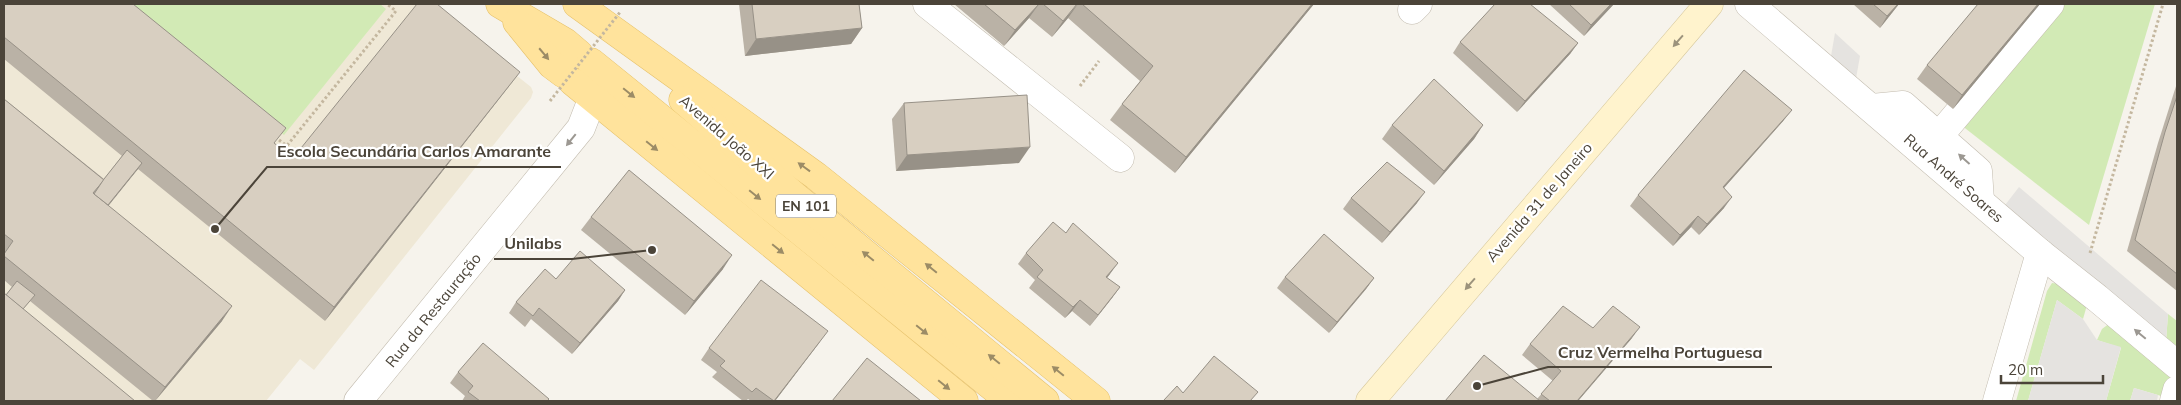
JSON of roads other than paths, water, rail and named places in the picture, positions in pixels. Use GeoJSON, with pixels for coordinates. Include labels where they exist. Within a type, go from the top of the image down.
{"type":"FeatureCollection","features":[{"type":"Feature","properties":{"kind":"main road","name":"Avenida João XXI"},"geometry":{"type":"LineString","coordinates":[[573,4],[796,198],[1045,401]]}},
{"type":"Feature","properties":{"kind":"main road"},"geometry":{"type":"LineString","coordinates":[[577,4],[816,176],[1096,401]]}},
{"type":"Feature","properties":{"kind":"main road","name":"Avenida 31 de Janeiro"},"geometry":{"type":"LineString","coordinates":[[1370,401],[1709,4]]}},
{"type":"Feature","properties":{"kind":"main road"},"geometry":{"type":"LineString","coordinates":[[502,5],[552,65],[580,74],[964,401]]}},
{"type":"Feature","properties":{"kind":"main road","name":"EN 101"},"geometry":{"type":"LineString","coordinates":[[580,74],[1010,401]]}},
{"type":"Feature","properties":{"kind":"street"},"geometry":{"type":"LineString","coordinates":[[927,4],[1120,158]]}},
{"type":"Feature","properties":{"kind":"street","name":"Rua André Soares"},"geometry":{"type":"LineString","coordinates":[[1749,4],[2040,253],[2177,365]]}},
{"type":"Feature","properties":{"kind":"street"},"geometry":{"type":"LineString","coordinates":[[1939,136],[2050,4]]}},
{"type":"Feature","properties":{"kind":"street","name":"Rua da Restauração"},"geometry":{"type":"LineString","coordinates":[[358,401],[581,128],[580,74]]}},
{"type":"Feature","properties":{"kind":"street"},"geometry":{"type":"LineString","coordinates":[[1872,108],[1903,105],[1978,171],[1980,201]]}},
{"type":"Feature","properties":{"kind":"street"},"geometry":{"type":"LineString","coordinates":[[1996,401],[2040,253]]}},
{"type":"Feature","properties":{"kind":"street"},"geometry":{"type":"LineString","coordinates":[[2174,401],[2177,390]]}},
{"type":"Feature","properties":{"kind":"place","name":"Escola Secundária Carlos Amarante"},"geometry":{"type":"Point","coordinates":[215,229]}},
{"type":"Feature","properties":{"kind":"place","name":"Unilabs"},"geometry":{"type":"Point","coordinates":[652,250]}},
{"type":"Feature","properties":{"kind":"place","name":"Cruz Vermelha Portuguesa"},"geometry":{"type":"Point","coordinates":[1477,386]}}]}
